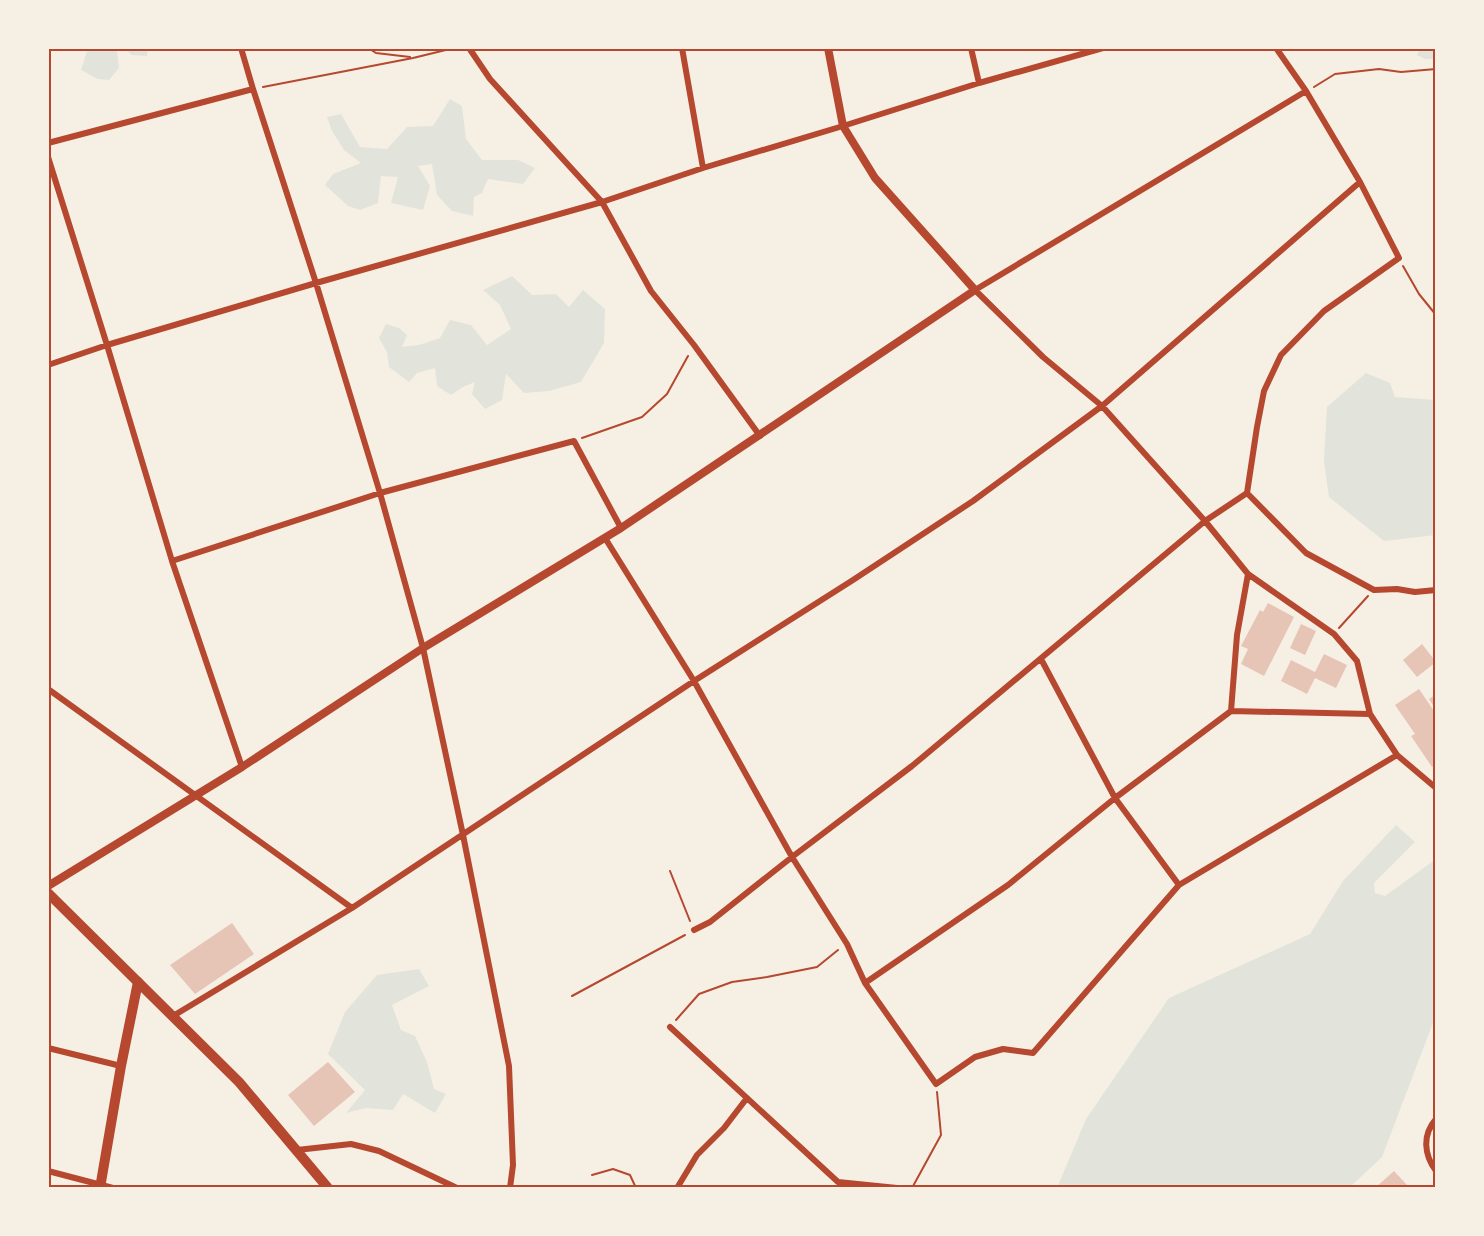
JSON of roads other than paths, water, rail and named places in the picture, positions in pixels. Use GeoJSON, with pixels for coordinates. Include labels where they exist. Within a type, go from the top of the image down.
{"type":"FeatureCollection","features":[{"type":"Feature","properties":{"kind":"main road"},"geometry":{"type":"LineString","coordinates":[[48,893],[239,1082],[328,1188]]}},
{"type":"Feature","properties":{"kind":"main road"},"geometry":{"type":"LineString","coordinates":[[100,1186],[138,982]]}},
{"type":"Feature","properties":{"kind":"street"},"geometry":{"type":"LineString","coordinates":[[241,48],[380,493],[423,648],[509,1066],[513,1165],[510,1188]]}},
{"type":"Feature","properties":{"kind":"street"},"geometry":{"type":"LineString","coordinates":[[469,48],[490,79],[602,202],[651,291],[694,345],[760,436]]}},
{"type":"Feature","properties":{"kind":"street"},"geometry":{"type":"LineString","coordinates":[[682,48],[703,168]]}},
{"type":"Feature","properties":{"kind":"street"},"geometry":{"type":"LineString","coordinates":[[828,48],[843,126],[875,178],[975,291],[1043,357],[1102,406],[1205,521],[1248,574],[1334,634],[1357,661],[1370,714],[1397,755],[1436,788]]}},
{"type":"Feature","properties":{"kind":"street"},"geometry":{"type":"LineString","coordinates":[[971,48],[979,83]]}},
{"type":"Feature","properties":{"kind":"street"},"geometry":{"type":"LineString","coordinates":[[48,365],[107,345],[316,283],[602,202],[703,168],[979,83],[1102,48]]}},
{"type":"Feature","properties":{"kind":"street"},"geometry":{"type":"LineString","coordinates":[[694,930],[710,922],[792,856],[912,766],[1205,521],[1247,493],[1264,391],[1281,354],[1324,311],[1399,258],[1360,182],[1306,91],[1276,48]]}},
{"type":"Feature","properties":{"kind":"street"},"geometry":{"type":"LineString","coordinates":[[48,143],[253,89]]}},
{"type":"Feature","properties":{"kind":"street"},"geometry":{"type":"LineString","coordinates":[[48,886],[242,766],[423,648],[621,528],[975,291],[1306,91]]}},
{"type":"Feature","properties":{"kind":"street"},"geometry":{"type":"LineString","coordinates":[[48,157],[172,561],[242,766]]}},
{"type":"Feature","properties":{"kind":"street"},"geometry":{"type":"LineString","coordinates":[[174,1016],[352,908],[694,681],[973,501],[1102,406],[1360,182]]}},
{"type":"Feature","properties":{"kind":"street"},"geometry":{"type":"LineString","coordinates":[[172,561],[380,493],[574,441],[621,528]]}},
{"type":"Feature","properties":{"kind":"street"},"geometry":{"type":"LineString","coordinates":[[1247,493],[1306,553],[1374,590],[1436,590]]}},
{"type":"Feature","properties":{"kind":"street"},"geometry":{"type":"LineString","coordinates":[[605,538],[694,681],[792,856],[847,944],[865,983],[936,1084],[975,1057],[1003,1049],[1033,1053],[1179,885],[1397,755]]}},
{"type":"Feature","properties":{"kind":"street"},"geometry":{"type":"LineString","coordinates":[[1231,711],[1237,635],[1248,574]]}},
{"type":"Feature","properties":{"kind":"street"},"geometry":{"type":"LineString","coordinates":[[1041,659],[1115,798],[1179,885]]}},
{"type":"Feature","properties":{"kind":"street"},"geometry":{"type":"LineString","coordinates":[[48,689],[352,908]]}},
{"type":"Feature","properties":{"kind":"street"},"geometry":{"type":"LineString","coordinates":[[865,983],[1008,885],[1115,798],[1231,711],[1370,714]]}},
{"type":"Feature","properties":{"kind":"street"},"geometry":{"type":"LineString","coordinates":[[670,1027],[837,1185],[897,1188]]}},
{"type":"Feature","properties":{"kind":"street"},"geometry":{"type":"LineString","coordinates":[[48,1048],[121,1066]]}},
{"type":"Feature","properties":{"kind":"street"},"geometry":{"type":"LineString","coordinates":[[677,1188],[697,1155],[747,1098]]}},
{"type":"Feature","properties":{"kind":"street"},"geometry":{"type":"LineString","coordinates":[[1436,1119],[1425,1146],[1429,1162],[1436,1172]]}},
{"type":"Feature","properties":{"kind":"street"},"geometry":{"type":"LineString","coordinates":[[297,1150],[351,1144],[379,1151],[457,1188]]}},
{"type":"Feature","properties":{"kind":"street"},"geometry":{"type":"LineString","coordinates":[[48,1171],[113,1188]]}}]}
